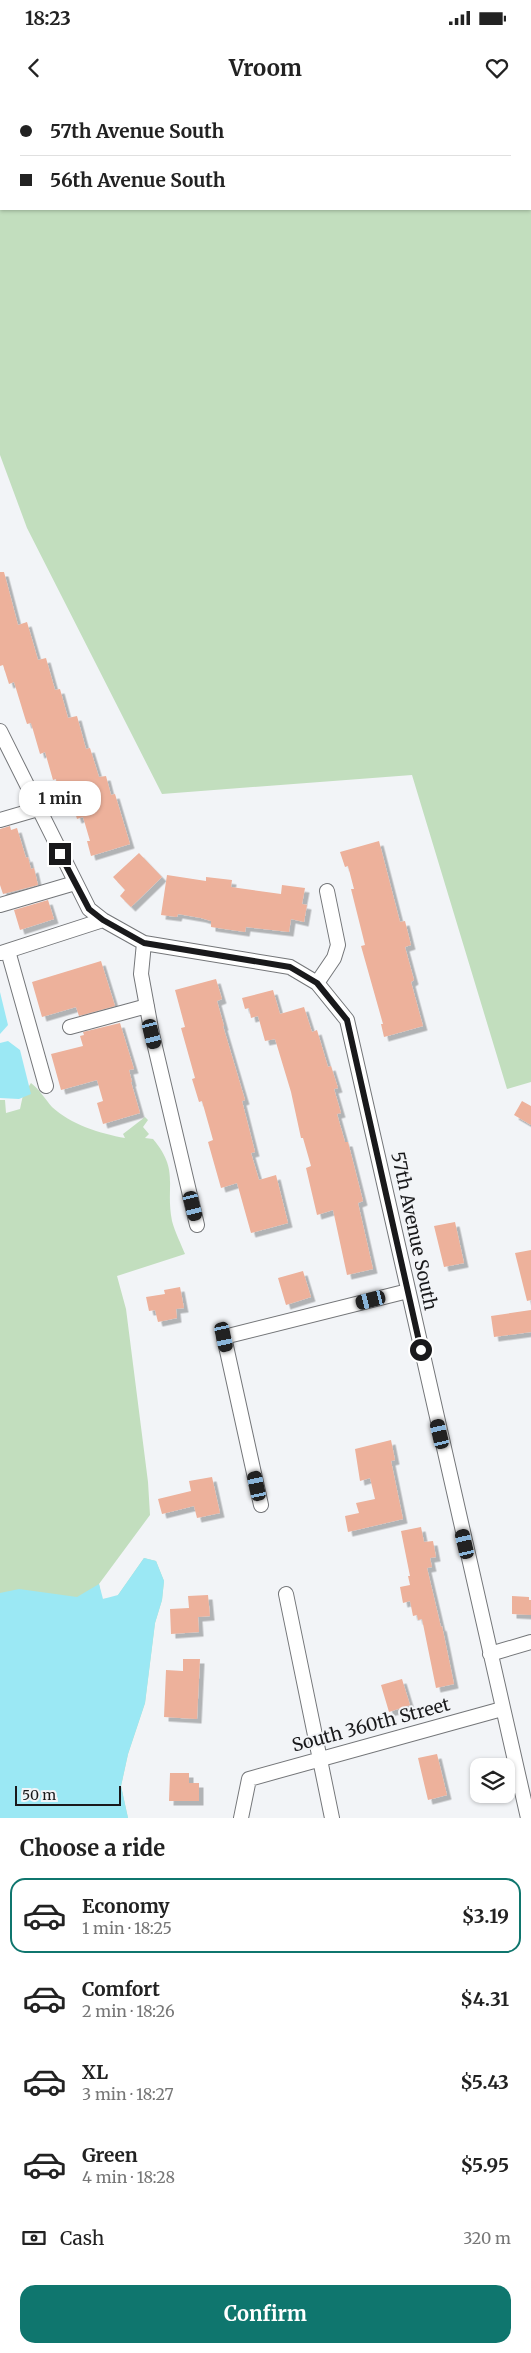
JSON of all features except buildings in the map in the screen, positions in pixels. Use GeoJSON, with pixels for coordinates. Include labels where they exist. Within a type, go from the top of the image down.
{"type":"FeatureCollection","features":[{"type":"Feature","properties":{"kind":"street"},"geometry":{"type":"LineString","coordinates":[[0,731],[5,754],[38,809],[89,909],[103,920],[144,943],[290,967],[317,983],[334,958],[338,944],[327,891]]}},
{"type":"Feature","properties":{"kind":"street"},"geometry":{"type":"LineString","coordinates":[[0,820],[38,809]]}},
{"type":"Feature","properties":{"kind":"street"},"geometry":{"type":"LineString","coordinates":[[0,905],[75,883]]}},
{"type":"Feature","properties":{"kind":"street"},"geometry":{"type":"LineString","coordinates":[[46,1086],[4,952],[103,920]]}},
{"type":"Feature","properties":{"kind":"street"},"geometry":{"type":"LineString","coordinates":[[144,943],[141,974],[147,1006],[198,1225]]}},
{"type":"Feature","properties":{"kind":"street","name":"57th Avenue South"},"geometry":{"type":"LineString","coordinates":[[317,983],[347,1020],[502,1709],[527,1797],[528,1818]]}},
{"type":"Feature","properties":{"kind":"street"},"geometry":{"type":"LineString","coordinates":[[70,1028],[147,1006]]}},
{"type":"Feature","properties":{"kind":"street"},"geometry":{"type":"LineString","coordinates":[[261,1505],[224,1337],[408,1291]]}},
{"type":"Feature","properties":{"kind":"street"},"geometry":{"type":"LineString","coordinates":[[286,1594],[332,1818]]}},
{"type":"Feature","properties":{"kind":"street"},"geometry":{"type":"LineString","coordinates":[[490,1654],[531,1642]]}},
{"type":"Feature","properties":{"kind":"street","name":"South 360th Street"},"geometry":{"type":"LineString","coordinates":[[241,1818],[249,1779],[319,1758],[502,1709]]}},
{"type":"Feature","properties":{"kind":"green space"},"geometry":{"type":"Polygon","coordinates":[[[0,210],[531,210],[531,1082],[507,1089],[412,775],[162,794],[27,528],[0,455],[0,210]]]}},
{"type":"Feature","properties":{"kind":"green space"},"geometry":{"type":"Polygon","coordinates":[[[31,1083],[59,1113],[96,1131],[125,1138],[123,1134],[145,1117],[148,1120],[143,1127],[149,1134],[145,1138],[153,1139],[166,1160],[170,1178],[172,1221],[185,1254],[117,1276],[126,1309],[148,1482],[150,1515],[99,1584],[102,1599],[116,1598],[144,1558],[156,1561],[164,1581],[162,1600],[155,1623],[145,1703],[128,1754],[121,1786],[128,1818],[0,1818],[0,1100],[5,1100],[6,1113],[20,1109],[23,1095],[31,1083]]]}},
{"type":"Feature","properties":{"kind":"water"},"geometry":{"type":"Polygon","coordinates":[[[0,992],[8,1025],[0,1034],[0,992]]]}},
{"type":"Feature","properties":{"kind":"water"},"geometry":{"type":"Polygon","coordinates":[[[8,1041],[20,1050],[31,1094],[19,1099],[0,1098],[0,1043],[8,1041]]]}},
{"type":"Feature","properties":{"kind":"water"},"geometry":{"type":"Polygon","coordinates":[[[144,1558],[156,1561],[164,1581],[162,1600],[155,1623],[145,1703],[128,1754],[121,1786],[128,1818],[0,1818],[0,1593],[19,1589],[77,1597],[99,1584],[103,1599],[118,1595],[144,1558]]]}},
{"type":"Feature","properties":{"kind":"route"},"geometry":{"type":"LineString","coordinates":[[60,854],[89,909],[103,920],[144,943],[290,967],[317,983],[347,1020],[421,1350]]}}]}
